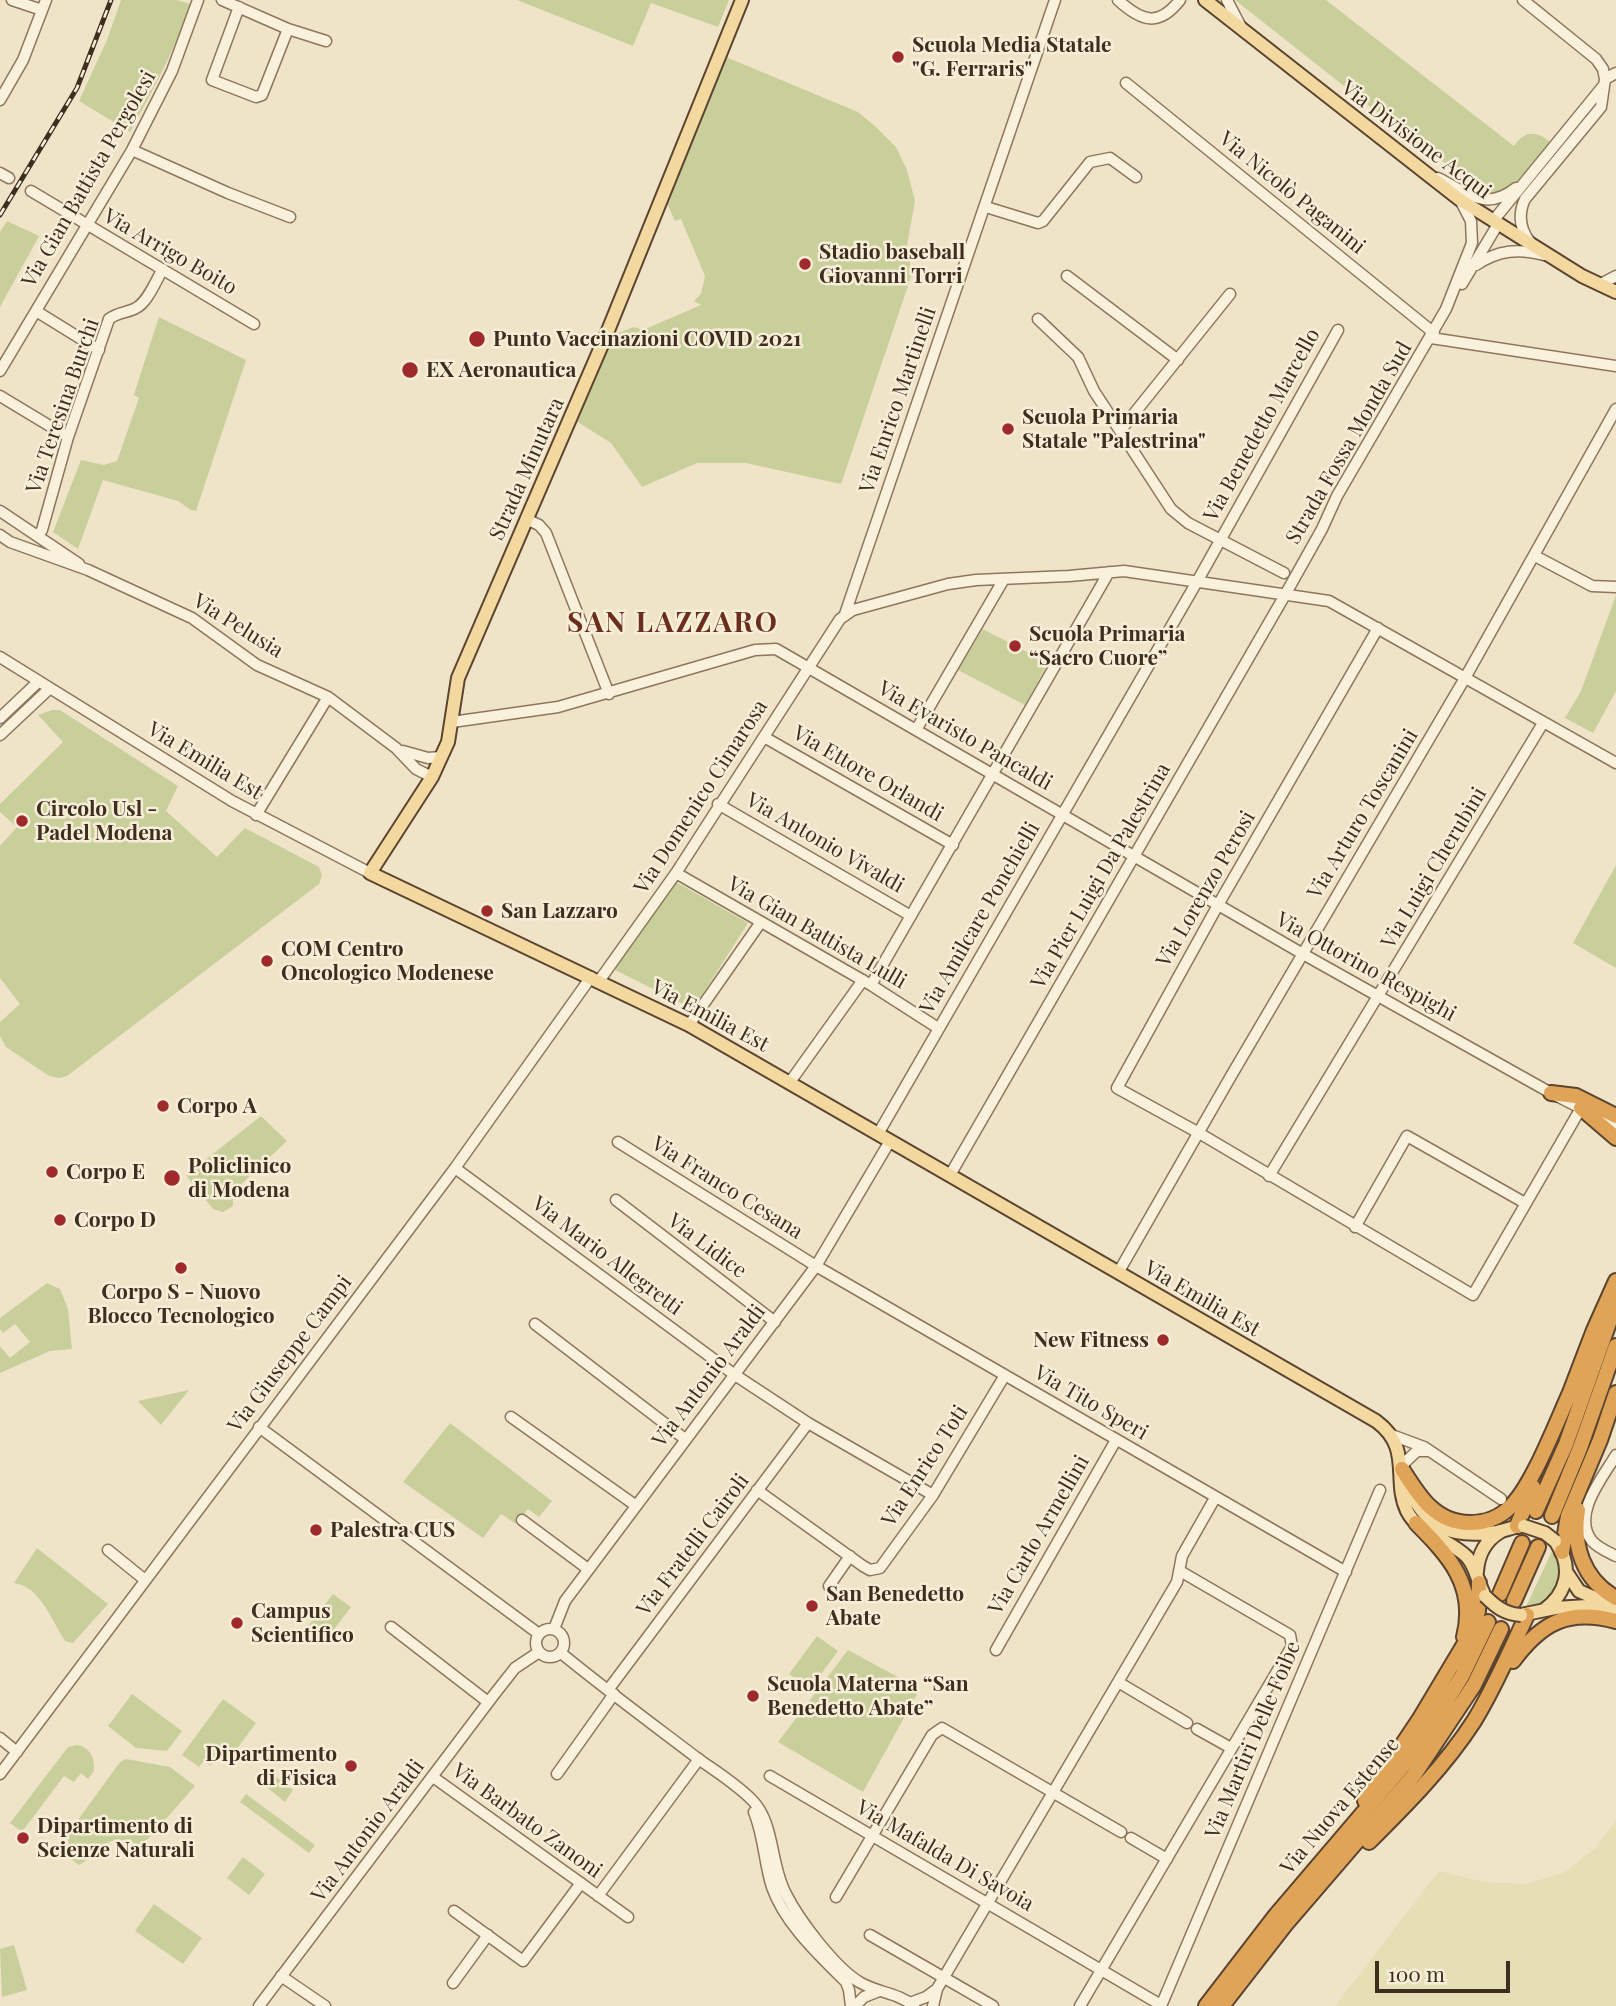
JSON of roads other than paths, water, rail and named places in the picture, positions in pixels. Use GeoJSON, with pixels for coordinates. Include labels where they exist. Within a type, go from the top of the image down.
{"type":"FeatureCollection","features":[{"type":"Feature","properties":{"kind":"highway"},"geometry":{"type":"LineString","coordinates":[[1551,1093],[1576,1096],[1616,1116]]}},
{"type":"Feature","properties":{"kind":"highway"},"geometry":{"type":"LineString","coordinates":[[1581,1108],[1616,1138]]}},
{"type":"Feature","properties":{"kind":"highway"},"geometry":{"type":"LineString","coordinates":[[1520,1526],[1594,1330],[1616,1282]]}},
{"type":"Feature","properties":{"kind":"highway"},"geometry":{"type":"LineString","coordinates":[[1536,1511],[1566,1444],[1616,1303]]}},
{"type":"Feature","properties":{"kind":"highway"},"geometry":{"type":"LineString","coordinates":[[1552,1516],[1580,1448],[1616,1346]]}},
{"type":"Feature","properties":{"kind":"highway"},"geometry":{"type":"LineString","coordinates":[[1402,1467],[1425,1503],[1440,1516],[1456,1522],[1473,1523],[1499,1516],[1519,1497],[1529,1480],[1574,1384]]}},
{"type":"Feature","properties":{"kind":"highway"},"geometry":{"type":"LineString","coordinates":[[1559,1546],[1616,1393]]}},
{"type":"Feature","properties":{"kind":"highway"},"geometry":{"type":"LineString","coordinates":[[1583,1481],[1575,1526],[1578,1552],[1590,1576],[1616,1598]]}},
{"type":"Feature","properties":{"kind":"highway"},"geometry":{"type":"LineString","coordinates":[[1416,1523],[1451,1561],[1464,1588],[1467,1602],[1466,1621],[1458,1655]]}},
{"type":"Feature","properties":{"kind":"highway"},"geometry":{"type":"LineString","coordinates":[[1305,1890],[1419,1720],[1458,1655],[1476,1620],[1485,1587],[1522,1543]]}},
{"type":"Feature","properties":{"kind":"highway"},"geometry":{"type":"LineString","coordinates":[[1514,1601],[1538,1547]]}},
{"type":"Feature","properties":{"kind":"highway"},"geometry":{"type":"LineString","coordinates":[[1491,1691],[1524,1615]]}},
{"type":"Feature","properties":{"kind":"highway"},"geometry":{"type":"LineString","coordinates":[[1305,1890],[1363,1848],[1415,1796],[1455,1748],[1491,1691],[1534,1635],[1546,1627],[1573,1617],[1602,1617],[1616,1621]]}},
{"type":"Feature","properties":{"kind":"highway","name":"Via Nuova Estense"},"geometry":{"type":"LineString","coordinates":[[1206,2006],[1305,1890],[1424,1737],[1495,1625]]}},
{"type":"Feature","properties":{"kind":"highway","name":"Via Nuova Estense"},"geometry":{"type":"LineString","coordinates":[[1222,2006],[1305,1890]]}},
{"type":"Feature","properties":{"kind":"main road","name":"Strada Minutara"},"geometry":{"type":"LineString","coordinates":[[370,873],[432,777],[448,742],[458,678],[607,332],[742,0]]}},
{"type":"Feature","properties":{"kind":"main road","name":"Via Divisione Acqui"},"geometry":{"type":"LineString","coordinates":[[1205,0],[1459,199],[1554,259],[1616,292]]}},
{"type":"Feature","properties":{"kind":"main road","name":"Via Emilia Est"},"geometry":{"type":"LineString","coordinates":[[370,873],[689,1025],[1376,1421],[1397,1450],[1418,1507],[1437,1525],[1460,1534],[1472,1535],[1520,1526]]}},
{"type":"Feature","properties":{"kind":"main road","name":"Via Emilia Est"},"geometry":{"type":"LineString","coordinates":[[1402,1467],[1406,1508],[1416,1523]]}},
{"type":"Feature","properties":{"kind":"main road"},"geometry":{"type":"LineString","coordinates":[[1416,1523],[1463,1552],[1496,1607],[1506,1612],[1524,1615],[1544,1610],[1587,1606],[1616,1614]]}},
{"type":"Feature","properties":{"kind":"main road"},"geometry":{"type":"LineString","coordinates":[[1520,1526],[1545,1532],[1559,1546],[1567,1573],[1579,1591],[1616,1607]]}},
{"type":"Feature","properties":{"kind":"main road"},"geometry":{"type":"LineString","coordinates":[[1485,1587],[1481,1552],[1489,1540],[1502,1531]]}},
{"type":"Feature","properties":{"kind":"main road"},"geometry":{"type":"LineString","coordinates":[[1544,1610],[1559,1595],[1567,1573]]}},
{"type":"Feature","properties":{"kind":"street"},"geometry":{"type":"LineString","coordinates":[[0,100],[23,60],[44,5],[12,0]]}},
{"type":"Feature","properties":{"kind":"street","name":"Via Gian Battista Pergolesi"},"geometry":{"type":"LineString","coordinates":[[0,371],[132,150],[172,71],[198,0]]}},
{"type":"Feature","properties":{"kind":"street"},"geometry":{"type":"LineString","coordinates":[[222,0],[288,29],[326,41]]}},
{"type":"Feature","properties":{"kind":"street","name":"Via Enrico Martinelli"},"geometry":{"type":"LineString","coordinates":[[810,667],[845,614],[1055,0]]}},
{"type":"Feature","properties":{"kind":"street"},"geometry":{"type":"LineString","coordinates":[[1121,0],[1130,9],[1147,18],[1157,18],[1169,13],[1180,0]]}},
{"type":"Feature","properties":{"kind":"street"},"geometry":{"type":"LineString","coordinates":[[1227,0],[1242,29]]}},
{"type":"Feature","properties":{"kind":"street"},"geometry":{"type":"LineString","coordinates":[[1522,0],[1596,60],[1603,69],[1605,82],[1601,107],[1529,192],[1522,204],[1521,228],[1536,248]]}},
{"type":"Feature","properties":{"kind":"street"},"geometry":{"type":"LineString","coordinates":[[239,7],[212,80],[256,97],[262,95],[288,29]]}},
{"type":"Feature","properties":{"kind":"street"},"geometry":{"type":"LineString","coordinates":[[1605,82],[1616,73]]}},
{"type":"Feature","properties":{"kind":"street","name":"Strada Fossa Monda Sud"},"geometry":{"type":"LineString","coordinates":[[1284,595],[1322,529],[1337,496],[1446,309],[1473,268],[1495,223],[1605,82]]}},
{"type":"Feature","properties":{"kind":"street","name":"Via Nicolò Paganini"},"geometry":{"type":"LineString","coordinates":[[1126,83],[1432,335]]}},
{"type":"Feature","properties":{"kind":"street"},"geometry":{"type":"LineString","coordinates":[[132,150],[228,193],[290,217]]}},
{"type":"Feature","properties":{"kind":"street"},"geometry":{"type":"LineString","coordinates":[[986,206],[1038,223],[1043,221],[1090,162],[1110,158],[1136,177]]}},
{"type":"Feature","properties":{"kind":"street"},"geometry":{"type":"LineString","coordinates":[[1418,168],[1482,201],[1507,195],[1528,179]]}},
{"type":"Feature","properties":{"kind":"street","name":"Via Arrigo Boito"},"geometry":{"type":"LineString","coordinates":[[31,191],[254,324]]}},
{"type":"Feature","properties":{"kind":"street","name":"Strada Fossa Monda Sud"},"geometry":{"type":"LineString","coordinates":[[1446,309],[1472,243],[1471,220],[1459,199]]}},
{"type":"Feature","properties":{"kind":"street"},"geometry":{"type":"LineString","coordinates":[[1473,268],[1491,256],[1511,250],[1528,251],[1554,259]]}},
{"type":"Feature","properties":{"kind":"street","name":"Via Teresina Burchi"},"geometry":{"type":"LineString","coordinates":[[38,536],[68,437],[109,319],[141,305],[163,269]]}},
{"type":"Feature","properties":{"kind":"street"},"geometry":{"type":"LineString","coordinates":[[1067,276],[1178,360]]}},
{"type":"Feature","properties":{"kind":"street"},"geometry":{"type":"LineString","coordinates":[[1599,285],[1616,276]]}},
{"type":"Feature","properties":{"kind":"street"},"geometry":{"type":"LineString","coordinates":[[1120,430],[1230,294]]}},
{"type":"Feature","properties":{"kind":"street"},"geometry":{"type":"LineString","coordinates":[[36,311],[99,350]]}},
{"type":"Feature","properties":{"kind":"street","name":"Via Benedetto Marcello"},"geometry":{"type":"LineString","coordinates":[[1038,319],[1078,358],[1094,391],[1171,509],[1188,523],[1284,573]]}},
{"type":"Feature","properties":{"kind":"street","name":"Via Benedetto Marcello"},"geometry":{"type":"LineString","coordinates":[[1220,540],[1338,330]]}},
{"type":"Feature","properties":{"kind":"street"},"geometry":{"type":"LineString","coordinates":[[1432,335],[1616,366]]}},
{"type":"Feature","properties":{"kind":"street"},"geometry":{"type":"LineString","coordinates":[[0,396],[68,437]]}},
{"type":"Feature","properties":{"kind":"street","name":"Via Arturo Toscanini"},"geometry":{"type":"LineString","coordinates":[[1118,1273],[1465,678],[1616,409]]}},
{"type":"Feature","properties":{"kind":"street","name":"Via Pelusia"},"geometry":{"type":"LineString","coordinates":[[0,511],[88,570]]}},
{"type":"Feature","properties":{"kind":"street"},"geometry":{"type":"LineString","coordinates":[[453,722],[558,707],[608,694],[546,533],[539,525],[526,519]]}},
{"type":"Feature","properties":{"kind":"street","name":"Via Pelusia"},"geometry":{"type":"LineString","coordinates":[[0,535],[10,542],[88,570],[192,618],[257,665],[328,697],[396,748],[416,769],[432,777]]}},
{"type":"Feature","properties":{"kind":"street"},"geometry":{"type":"LineString","coordinates":[[32,549],[28,545],[28,539],[38,536]]}},
{"type":"Feature","properties":{"kind":"street","name":"Via Amilcare Ponchielli"},"geometry":{"type":"LineString","coordinates":[[884,1138],[938,1028],[1220,540]]}},
{"type":"Feature","properties":{"kind":"street"},"geometry":{"type":"LineString","coordinates":[[1535,556],[1592,586],[1616,587]]}},
{"type":"Feature","properties":{"kind":"street"},"geometry":{"type":"LineString","coordinates":[[845,614],[948,584],[1141,571],[1329,601],[1616,763]]}},
{"type":"Feature","properties":{"kind":"street"},"geometry":{"type":"LineString","coordinates":[[790,1082],[867,983],[911,916],[1109,572]]}},
{"type":"Feature","properties":{"kind":"street"},"geometry":{"type":"LineString","coordinates":[[916,730],[1004,579]]}},
{"type":"Feature","properties":{"kind":"street","name":"Via Pier Luigi Da Palestrina"},"geometry":{"type":"LineString","coordinates":[[950,1175],[1135,858],[1284,595]]}},
{"type":"Feature","properties":{"kind":"street","name":"Via Lorenzo Perosi"},"geometry":{"type":"LineString","coordinates":[[1199,1133],[1116,1088],[1217,905],[1378,628]]}},
{"type":"Feature","properties":{"kind":"street","name":"Via Evaristo Pancaldi"},"geometry":{"type":"LineString","coordinates":[[608,694],[755,650],[776,649],[1135,858]]}},
{"type":"Feature","properties":{"kind":"street","name":"Via Emilia Est"},"geometry":{"type":"LineString","coordinates":[[0,657],[256,814],[370,873]]}},
{"type":"Feature","properties":{"kind":"street","name":"Via Domenico Cimarosa"},"geometry":{"type":"LineString","coordinates":[[595,979],[676,873],[810,667]]}},
{"type":"Feature","properties":{"kind":"street"},"geometry":{"type":"LineString","coordinates":[[0,718],[38,682]]}},
{"type":"Feature","properties":{"kind":"street"},"geometry":{"type":"LineString","coordinates":[[0,735],[49,689]]}},
{"type":"Feature","properties":{"kind":"street"},"geometry":{"type":"LineString","coordinates":[[256,814],[328,697]]}},
{"type":"Feature","properties":{"kind":"street","name":"Via Luigi Cherubini"},"geometry":{"type":"LineString","coordinates":[[1269,1176],[1380,997],[1543,723]]}},
{"type":"Feature","properties":{"kind":"street","name":"Via Ettore Orlandi"},"geometry":{"type":"LineString","coordinates":[[764,737],[953,845]]}},
{"type":"Feature","properties":{"kind":"street","name":"Via Pelusia"},"geometry":{"type":"LineString","coordinates":[[396,748],[412,755],[441,757]]}},
{"type":"Feature","properties":{"kind":"street","name":"Via Antonio Vivaldi"},"geometry":{"type":"LineString","coordinates":[[719,804],[911,916]]}},
{"type":"Feature","properties":{"kind":"street","name":"Via Ottorino Respighi"},"geometry":{"type":"LineString","coordinates":[[1135,858],[1551,1093],[1616,1126]]}},
{"type":"Feature","properties":{"kind":"street","name":"Via Gian Battista Lulli"},"geometry":{"type":"LineString","coordinates":[[676,873],[867,983],[938,1028]]}},
{"type":"Feature","properties":{"kind":"street"},"geometry":{"type":"LineString","coordinates":[[689,1025],[761,922]]}},
{"type":"Feature","properties":{"kind":"street","name":"Via Giuseppe Campi"},"geometry":{"type":"LineString","coordinates":[[0,1774],[595,979]]}},
{"type":"Feature","properties":{"kind":"street"},"geometry":{"type":"LineString","coordinates":[[1199,1133],[1473,1295],[1581,1108]]}},
{"type":"Feature","properties":{"kind":"street"},"geometry":{"type":"LineString","coordinates":[[1355,1227],[1407,1136],[1525,1203]]}},
{"type":"Feature","properties":{"kind":"street","name":"Via Antonio Araldi"},"geometry":{"type":"LineString","coordinates":[[554,1629],[563,1604],[816,1266],[884,1138]]}},
{"type":"Feature","properties":{"kind":"street","name":"Via Franco Cesana"},"geometry":{"type":"LineString","coordinates":[[618,1142],[816,1266]]}},
{"type":"Feature","properties":{"kind":"street","name":"Via Mario Allegretti"},"geometry":{"type":"LineString","coordinates":[[456,1168],[735,1375],[808,1423],[933,1495]]}},
{"type":"Feature","properties":{"kind":"street","name":"Via Lidice"},"geometry":{"type":"LineString","coordinates":[[616,1200],[775,1322]]}},
{"type":"Feature","properties":{"kind":"street","name":"Via Tito Speri"},"geometry":{"type":"LineString","coordinates":[[816,1266],[1346,1572]]}},
{"type":"Feature","properties":{"kind":"street"},"geometry":{"type":"LineString","coordinates":[[535,1324],[685,1440]]}},
{"type":"Feature","properties":{"kind":"street","name":"Via Enrico Toti"},"geometry":{"type":"LineString","coordinates":[[850,1556],[870,1570],[880,1569],[933,1495],[1005,1375]]}},
{"type":"Feature","properties":{"kind":"street"},"geometry":{"type":"LineString","coordinates":[[511,1417],[635,1505]]}},
{"type":"Feature","properties":{"kind":"street","name":"Via Fratelli Cairoli"},"geometry":{"type":"LineString","coordinates":[[557,1774],[611,1692],[808,1423]]}},
{"type":"Feature","properties":{"kind":"street"},"geometry":{"type":"LineString","coordinates":[[259,1427],[539,1634]]}},
{"type":"Feature","properties":{"kind":"street","name":"Via Emilia Est"},"geometry":{"type":"LineString","coordinates":[[1388,1434],[1430,1451],[1501,1499]]}},
{"type":"Feature","properties":{"kind":"street","name":"Via Carlo Armellini"},"geometry":{"type":"LineString","coordinates":[[996,1650],[1116,1440]]}},
{"type":"Feature","properties":{"kind":"street"},"geometry":{"type":"LineString","coordinates":[[1402,1467],[1417,1451],[1430,1451]]}},
{"type":"Feature","properties":{"kind":"street"},"geometry":{"type":"LineString","coordinates":[[1616,1455],[1589,1503],[1585,1522],[1592,1541],[1616,1556]]}},
{"type":"Feature","properties":{"kind":"street"},"geometry":{"type":"LineString","coordinates":[[757,1490],[850,1556],[829,1586]]}},
{"type":"Feature","properties":{"kind":"street","name":"Via Martiri Delle Foibe"},"geometry":{"type":"LineString","coordinates":[[1161,2005],[1380,1490]]}},
{"type":"Feature","properties":{"kind":"street"},"geometry":{"type":"LineString","coordinates":[[933,2006],[937,1989],[1177,1582],[1182,1556],[1215,1498]]}},
{"type":"Feature","properties":{"kind":"street"},"geometry":{"type":"LineString","coordinates":[[522,1520],[589,1569]]}},
{"type":"Feature","properties":{"kind":"street"},"geometry":{"type":"LineString","coordinates":[[108,1550],[145,1580]]}},
{"type":"Feature","properties":{"kind":"street"},"geometry":{"type":"LineString","coordinates":[[1080,2006],[1292,1646],[1290,1635],[1180,1571]]}},
{"type":"Feature","properties":{"kind":"street"},"geometry":{"type":"LineString","coordinates":[[391,1627],[488,1702]]}},
{"type":"Feature","properties":{"kind":"street"},"geometry":{"type":"LineString","coordinates":[[554,1629],[561,1633],[565,1641],[561,1653],[549,1658],[538,1652],[536,1645],[539,1634],[554,1629]]}},
{"type":"Feature","properties":{"kind":"street","name":"Via Antonio Araldi"},"geometry":{"type":"LineString","coordinates":[[261,2005],[488,1702],[515,1668],[538,1652]]}},
{"type":"Feature","properties":{"kind":"street"},"geometry":{"type":"LineString","coordinates":[[561,1653],[742,1790],[761,1814],[768,1831],[776,1872],[785,1892],[800,1917],[851,1976],[912,2004],[937,1989]]}},
{"type":"Feature","properties":{"kind":"street"},"geometry":{"type":"LineString","coordinates":[[1118,1682],[1231,1748]]}},
{"type":"Feature","properties":{"kind":"street"},"geometry":{"type":"LineString","coordinates":[[836,1897],[932,1735],[942,1728],[1167,1858]]}},
{"type":"Feature","properties":{"kind":"street"},"geometry":{"type":"LineString","coordinates":[[0,1738],[17,1752]]}},
{"type":"Feature","properties":{"kind":"street","name":"Via Barbato Zanoni"},"geometry":{"type":"LineString","coordinates":[[598,1896],[699,1759]]}},
{"type":"Feature","properties":{"kind":"street","name":"Via Mafalda Di Savoia"},"geometry":{"type":"LineString","coordinates":[[770,1776],[1161,2005]]}},
{"type":"Feature","properties":{"kind":"street","name":"Via Barbato Zanoni"},"geometry":{"type":"LineString","coordinates":[[433,1777],[628,1917]]}},
{"type":"Feature","properties":{"kind":"street"},"geometry":{"type":"LineString","coordinates":[[746,1795],[756,1817],[778,1900],[803,1936],[846,1982],[853,2006],[864,1997],[880,1991]]}},
{"type":"Feature","properties":{"kind":"street"},"geometry":{"type":"LineString","coordinates":[[454,1911],[523,1961],[580,1883]]}},
{"type":"Feature","properties":{"kind":"street"},"geometry":{"type":"LineString","coordinates":[[453,1983],[488,1935]]}},
{"type":"Feature","properties":{"kind":"street"},"geometry":{"type":"LineString","coordinates":[[870,1935],[993,2006]]}},
{"type":"Feature","properties":{"kind":"street"},"geometry":{"type":"LineString","coordinates":[[281,1976],[325,2006]]}},
{"type":"Feature","properties":{"kind":"railway"},"geometry":{"type":"LineString","coordinates":[[0,215],[77,88],[111,0]]}},
{"type":"Feature","properties":{"kind":"place","name":"Scuola Media Statale \"G. Ferraris\""},"geometry":{"type":"Point","coordinates":[898,57]}},
{"type":"Feature","properties":{"kind":"place","name":"Stadio baseball Giovanni Torri"},"geometry":{"type":"Point","coordinates":[805,264]}},
{"type":"Feature","properties":{"kind":"place","name":"Punto Vaccinazioni COVID 2021"},"geometry":{"type":"Point","coordinates":[477,339]}},
{"type":"Feature","properties":{"kind":"place","name":"EX Aeronautica"},"geometry":{"type":"Point","coordinates":[410,370]}},
{"type":"Feature","properties":{"kind":"place","name":"Scuola Primaria Statale \"Palestrina\""},"geometry":{"type":"Point","coordinates":[1008,429]}},
{"type":"Feature","properties":{"kind":"place","name":"Scuola Primaria “Sacro Cuore”"},"geometry":{"type":"Point","coordinates":[1015,646]}},
{"type":"Feature","properties":{"kind":"place","name":"Circolo Usl - Padel Modena"},"geometry":{"type":"Point","coordinates":[22,821]}},
{"type":"Feature","properties":{"kind":"place","name":"San Lazzaro"},"geometry":{"type":"Point","coordinates":[487,911]}},
{"type":"Feature","properties":{"kind":"place","name":"COM Centro Oncologico Modenese"},"geometry":{"type":"Point","coordinates":[267,961]}},
{"type":"Feature","properties":{"kind":"place","name":"Corpo A"},"geometry":{"type":"Point","coordinates":[163,1106]}},
{"type":"Feature","properties":{"kind":"place","name":"Corpo E"},"geometry":{"type":"Point","coordinates":[52,1172]}},
{"type":"Feature","properties":{"kind":"place","name":"Policlinico di Modena"},"geometry":{"type":"Point","coordinates":[172,1178]}},
{"type":"Feature","properties":{"kind":"place","name":"Corpo D"},"geometry":{"type":"Point","coordinates":[60,1220]}},
{"type":"Feature","properties":{"kind":"place","name":"Corpo S - Nuovo Blocco Tecnologico"},"geometry":{"type":"Point","coordinates":[181,1268]}},
{"type":"Feature","properties":{"kind":"place","name":"New Fitness"},"geometry":{"type":"Point","coordinates":[1163,1340]}},
{"type":"Feature","properties":{"kind":"place","name":"Palestra CUS"},"geometry":{"type":"Point","coordinates":[316,1530]}},
{"type":"Feature","properties":{"kind":"place","name":"San Benedetto Abate"},"geometry":{"type":"Point","coordinates":[812,1606]}},
{"type":"Feature","properties":{"kind":"place","name":"Campus Scientifico"},"geometry":{"type":"Point","coordinates":[237,1623]}},
{"type":"Feature","properties":{"kind":"place","name":"Scuola Materna “San Benedetto Abate”"},"geometry":{"type":"Point","coordinates":[753,1696]}},
{"type":"Feature","properties":{"kind":"place","name":"Dipartimento di Fisica"},"geometry":{"type":"Point","coordinates":[351,1766]}},
{"type":"Feature","properties":{"kind":"place","name":"Dipartimento di Scienze Naturali"},"geometry":{"type":"Point","coordinates":[23,1838]}},
{"type":"Feature","properties":{"kind":"district","name":"SAN LAZZARO"},"geometry":{"type":"Point","coordinates":[673,623]}}]}
